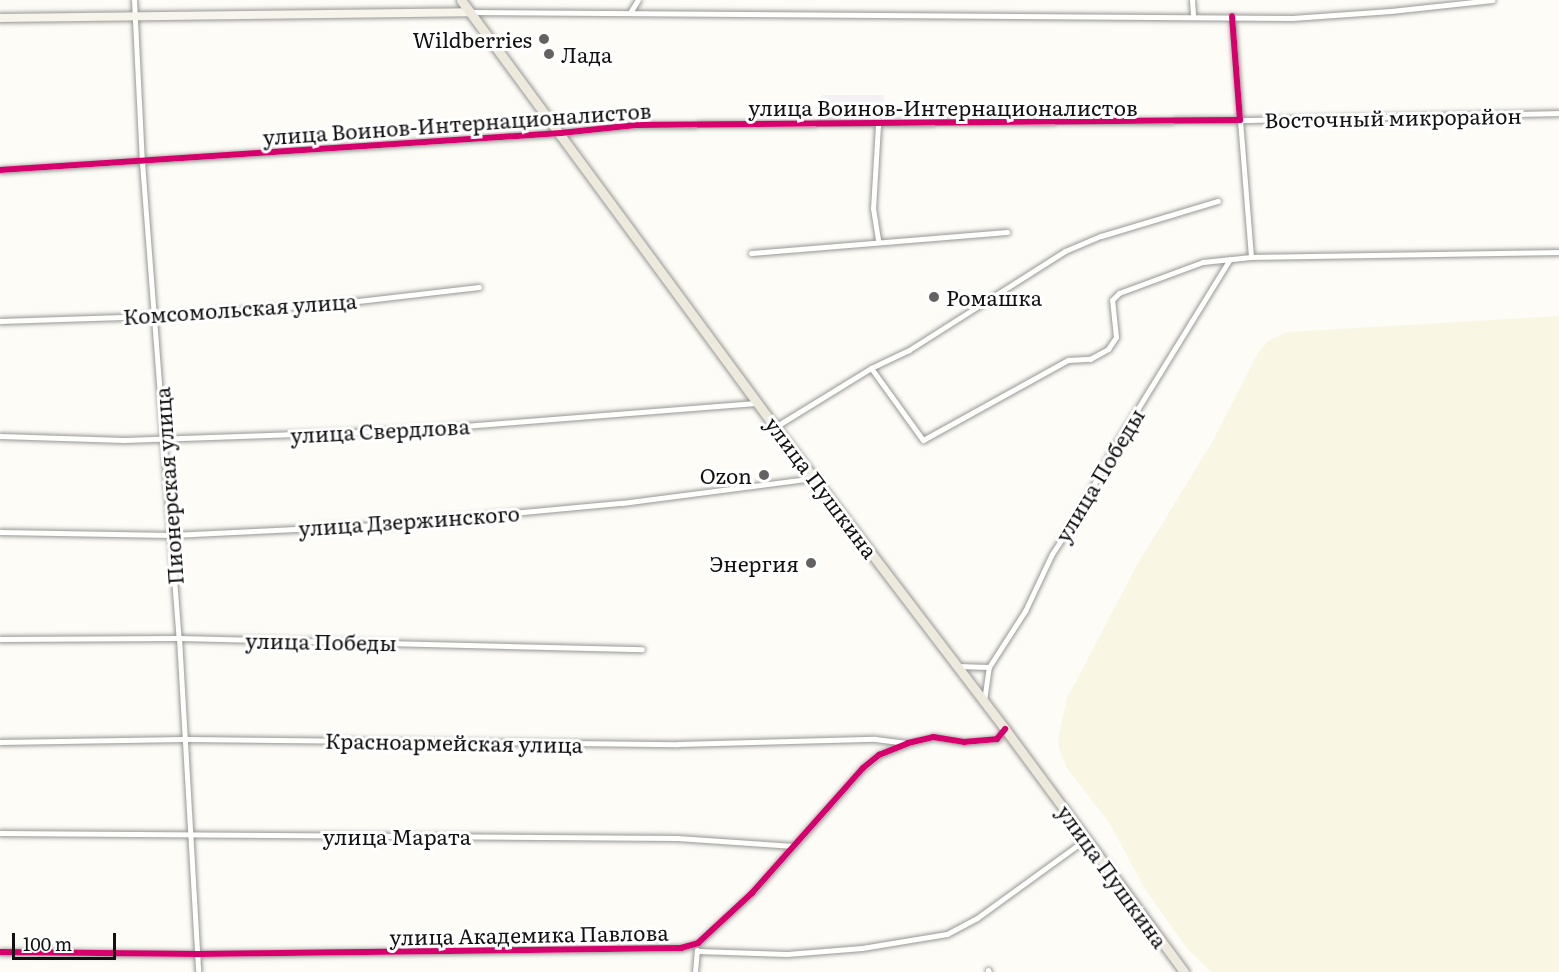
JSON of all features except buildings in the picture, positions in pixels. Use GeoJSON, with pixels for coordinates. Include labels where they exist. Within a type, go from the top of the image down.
{"type":"FeatureCollection","features":[{"type":"Feature","properties":{"kind":"main road","name":"улица Пушкина"},"geometry":{"type":"LineString","coordinates":[[461,0],[775,427],[958,666],[1184,972]]}},
{"type":"Feature","properties":{"kind":"main road"},"geometry":{"type":"LineString","coordinates":[[0,18],[470,12]]}},
{"type":"Feature","properties":{"kind":"street","name":"Пионерская улица"},"geometry":{"type":"LineString","coordinates":[[134,0],[142,162],[179,638],[198,972]]}},
{"type":"Feature","properties":{"kind":"street"},"geometry":{"type":"LineString","coordinates":[[631,11],[638,0]]}},
{"type":"Feature","properties":{"kind":"street"},"geometry":{"type":"LineString","coordinates":[[1192,0],[1193,15]]}},
{"type":"Feature","properties":{"kind":"street"},"geometry":{"type":"LineString","coordinates":[[470,12],[1193,15],[1292,18],[1391,11],[1492,0]]}},
{"type":"Feature","properties":{"kind":"street"},"geometry":{"type":"LineString","coordinates":[[1232,16],[1240,120]]}},
{"type":"Feature","properties":{"kind":"street","name":"Восточный микрорайон"},"geometry":{"type":"LineString","coordinates":[[1251,257],[1240,120],[1559,113]]}},
{"type":"Feature","properties":{"kind":"street","name":"улица Воинов-Интернационалистов"},"geometry":{"type":"LineString","coordinates":[[0,170],[561,133],[637,125],[878,125],[1240,120]]}},
{"type":"Feature","properties":{"kind":"street"},"geometry":{"type":"LineString","coordinates":[[878,125],[873,208],[878,241]]}},
{"type":"Feature","properties":{"kind":"street"},"geometry":{"type":"LineString","coordinates":[[775,427],[871,368],[909,350],[1065,251],[1112,232],[1218,201]]}},
{"type":"Feature","properties":{"kind":"street"},"geometry":{"type":"LineString","coordinates":[[751,253],[1007,232]]}},
{"type":"Feature","properties":{"kind":"street"},"geometry":{"type":"LineString","coordinates":[[871,368],[922,440],[1068,360],[1090,359],[1108,349],[1116,337],[1112,300],[1119,293],[1203,262],[1251,257],[1559,252]]}},
{"type":"Feature","properties":{"kind":"street","name":"улица Победы"},"geometry":{"type":"LineString","coordinates":[[989,667],[1025,611],[1052,554],[1113,449],[1230,259]]}},
{"type":"Feature","properties":{"kind":"street","name":"Комсомольская улица"},"geometry":{"type":"LineString","coordinates":[[0,321],[154,316],[332,304],[479,287]]}},
{"type":"Feature","properties":{"kind":"street","name":"улица Свердлова"},"geometry":{"type":"LineString","coordinates":[[0,436],[124,440],[413,430],[759,403]]}},
{"type":"Feature","properties":{"kind":"street","name":"улица Дзержинского"},"geometry":{"type":"LineString","coordinates":[[0,532],[172,535],[394,524],[622,503],[815,478]]}},
{"type":"Feature","properties":{"kind":"street","name":"улица Победы"},"geometry":{"type":"LineString","coordinates":[[0,639],[179,638],[642,649]]}},
{"type":"Feature","properties":{"kind":"street"},"geometry":{"type":"LineString","coordinates":[[958,666],[989,667],[984,702]]}},
{"type":"Feature","properties":{"kind":"street","name":"улица Академика Павлова"},"geometry":{"type":"LineString","coordinates":[[0,952],[198,954],[656,950],[698,943],[752,893],[863,768],[879,756],[908,743],[933,737],[977,742],[997,739],[1005,729]]}},
{"type":"Feature","properties":{"kind":"street","name":"Красноармейская улица"},"geometry":{"type":"LineString","coordinates":[[0,742],[185,739],[678,744],[875,739],[908,743]]}},
{"type":"Feature","properties":{"kind":"street","name":"улица Марата"},"geometry":{"type":"LineString","coordinates":[[0,833],[677,838],[794,846]]}},
{"type":"Feature","properties":{"kind":"street"},"geometry":{"type":"LineString","coordinates":[[697,951],[788,954],[862,948],[947,934],[977,918],[1086,839]]}},
{"type":"Feature","properties":{"kind":"street"},"geometry":{"type":"LineString","coordinates":[[695,972],[698,943]]}},
{"type":"Feature","properties":{"kind":"shaded area"},"geometry":{"type":"Polygon","coordinates":[[[822,95],[884,95],[884,109],[822,109],[822,95]]]}},
{"type":"Feature","properties":{"kind":"shaded area"},"geometry":{"type":"Polygon","coordinates":[[[1559,316],[1559,972],[1211,972],[1186,947],[1145,889],[1110,824],[1067,768],[1059,749],[1058,738],[1067,698],[1137,565],[1212,442],[1258,353],[1268,341],[1288,332],[1559,316]]]}},
{"type":"Feature","properties":{"kind":"cycle path"},"geometry":{"type":"LineString","coordinates":[[0,170],[561,133],[637,125],[1240,120],[1232,16]]}},
{"type":"Feature","properties":{"kind":"cycle path"},"geometry":{"type":"LineString","coordinates":[[0,952],[198,954],[681,948],[698,943],[752,893],[863,768],[879,755],[908,743],[933,737],[964,742],[997,739],[1005,729]]}},
{"type":"Feature","properties":{"kind":"place","name":"Wildberries"},"geometry":{"type":"Point","coordinates":[544,39]}},
{"type":"Feature","properties":{"kind":"place","name":"Лада"},"geometry":{"type":"Point","coordinates":[549,54]}},
{"type":"Feature","properties":{"kind":"place","name":"Ромашка"},"geometry":{"type":"Point","coordinates":[934,297]}},
{"type":"Feature","properties":{"kind":"place","name":"Ozon"},"geometry":{"type":"Point","coordinates":[764,475]}},
{"type":"Feature","properties":{"kind":"place","name":"Энергия"},"geometry":{"type":"Point","coordinates":[811,563]}}]}
